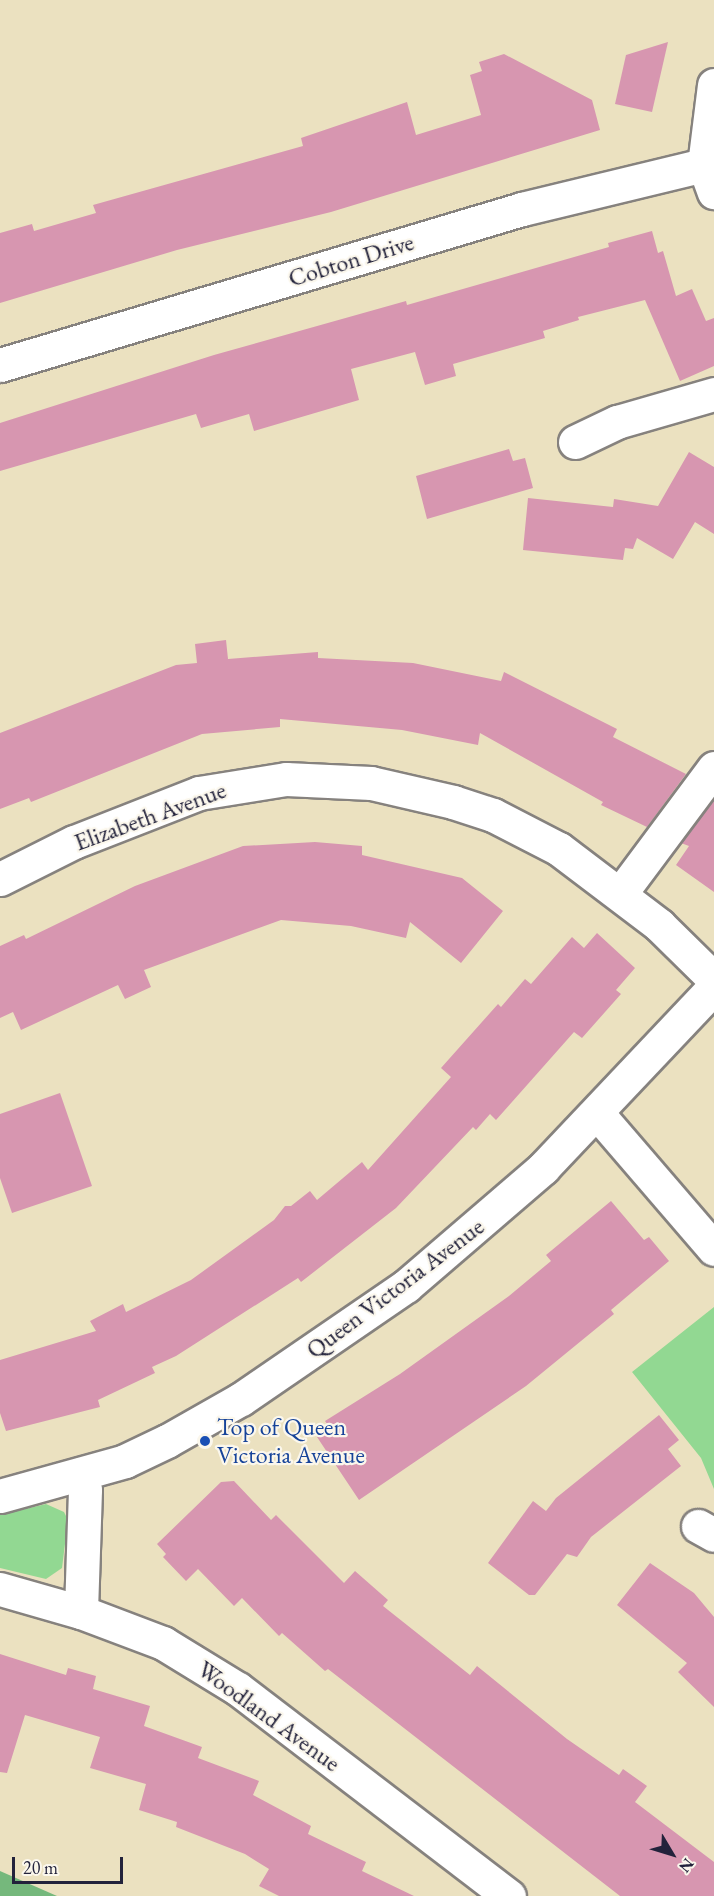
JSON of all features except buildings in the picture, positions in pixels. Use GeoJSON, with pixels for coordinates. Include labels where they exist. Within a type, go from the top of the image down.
{"type":"FeatureCollection","features":[{"type":"Feature","properties":{"kind":"street"},"geometry":{"type":"LineString","coordinates":[[709,178],[714,84]]}},
{"type":"Feature","properties":{"kind":"street","name":"Cobton Drive"},"geometry":{"type":"LineString","coordinates":[[0,365],[522,209],[709,178]]}},
{"type":"Feature","properties":{"kind":"street"},"geometry":{"type":"LineString","coordinates":[[575,442],[617,422],[714,394]]}},
{"type":"Feature","properties":{"kind":"street"},"geometry":{"type":"LineString","coordinates":[[620,894],[714,768]]}},
{"type":"Feature","properties":{"kind":"street","name":"Elizabeth Avenue"},"geometry":{"type":"LineString","coordinates":[[0,879],[74,842],[199,793],[244,783],[329,779],[412,791],[493,815],[559,849],[659,925],[714,979]]}},
{"type":"Feature","properties":{"kind":"street","name":"Queen Victoria Avenue"},"geometry":{"type":"LineString","coordinates":[[0,1496],[81,1474],[146,1452],[213,1415],[406,1287],[489,1219],[597,1113],[714,987]]}},
{"type":"Feature","properties":{"kind":"street"},"geometry":{"type":"LineString","coordinates":[[597,1113],[714,1249]]}},
{"type":"Feature","properties":{"kind":"street"},"geometry":{"type":"LineString","coordinates":[[81,1474],[85,1490],[81,1612]]}},
{"type":"Feature","properties":{"kind":"street","name":"Woodland Avenue"},"geometry":{"type":"LineString","coordinates":[[0,1589],[81,1612],[163,1643],[238,1689],[509,1896]]}},
{"type":"Feature","properties":{"kind":"green space"},"geometry":{"type":"Polygon","coordinates":[[[714,1307],[714,1489],[701,1458],[632,1372],[714,1307]]]}},
{"type":"Feature","properties":{"kind":"green space"},"geometry":{"type":"Polygon","coordinates":[[[46,1504],[64,1512],[68,1520],[62,1568],[46,1579],[0,1568],[0,1515],[46,1504]]]}},
{"type":"Feature","properties":{"kind":"green space"},"geometry":{"type":"Polygon","coordinates":[[[0,1871],[57,1896],[0,1896],[0,1871]]]}},
{"type":"Feature","properties":{"kind":"place","name":"Top of Queen Victoria Avenue"},"geometry":{"type":"Point","coordinates":[205,1441]}}]}
